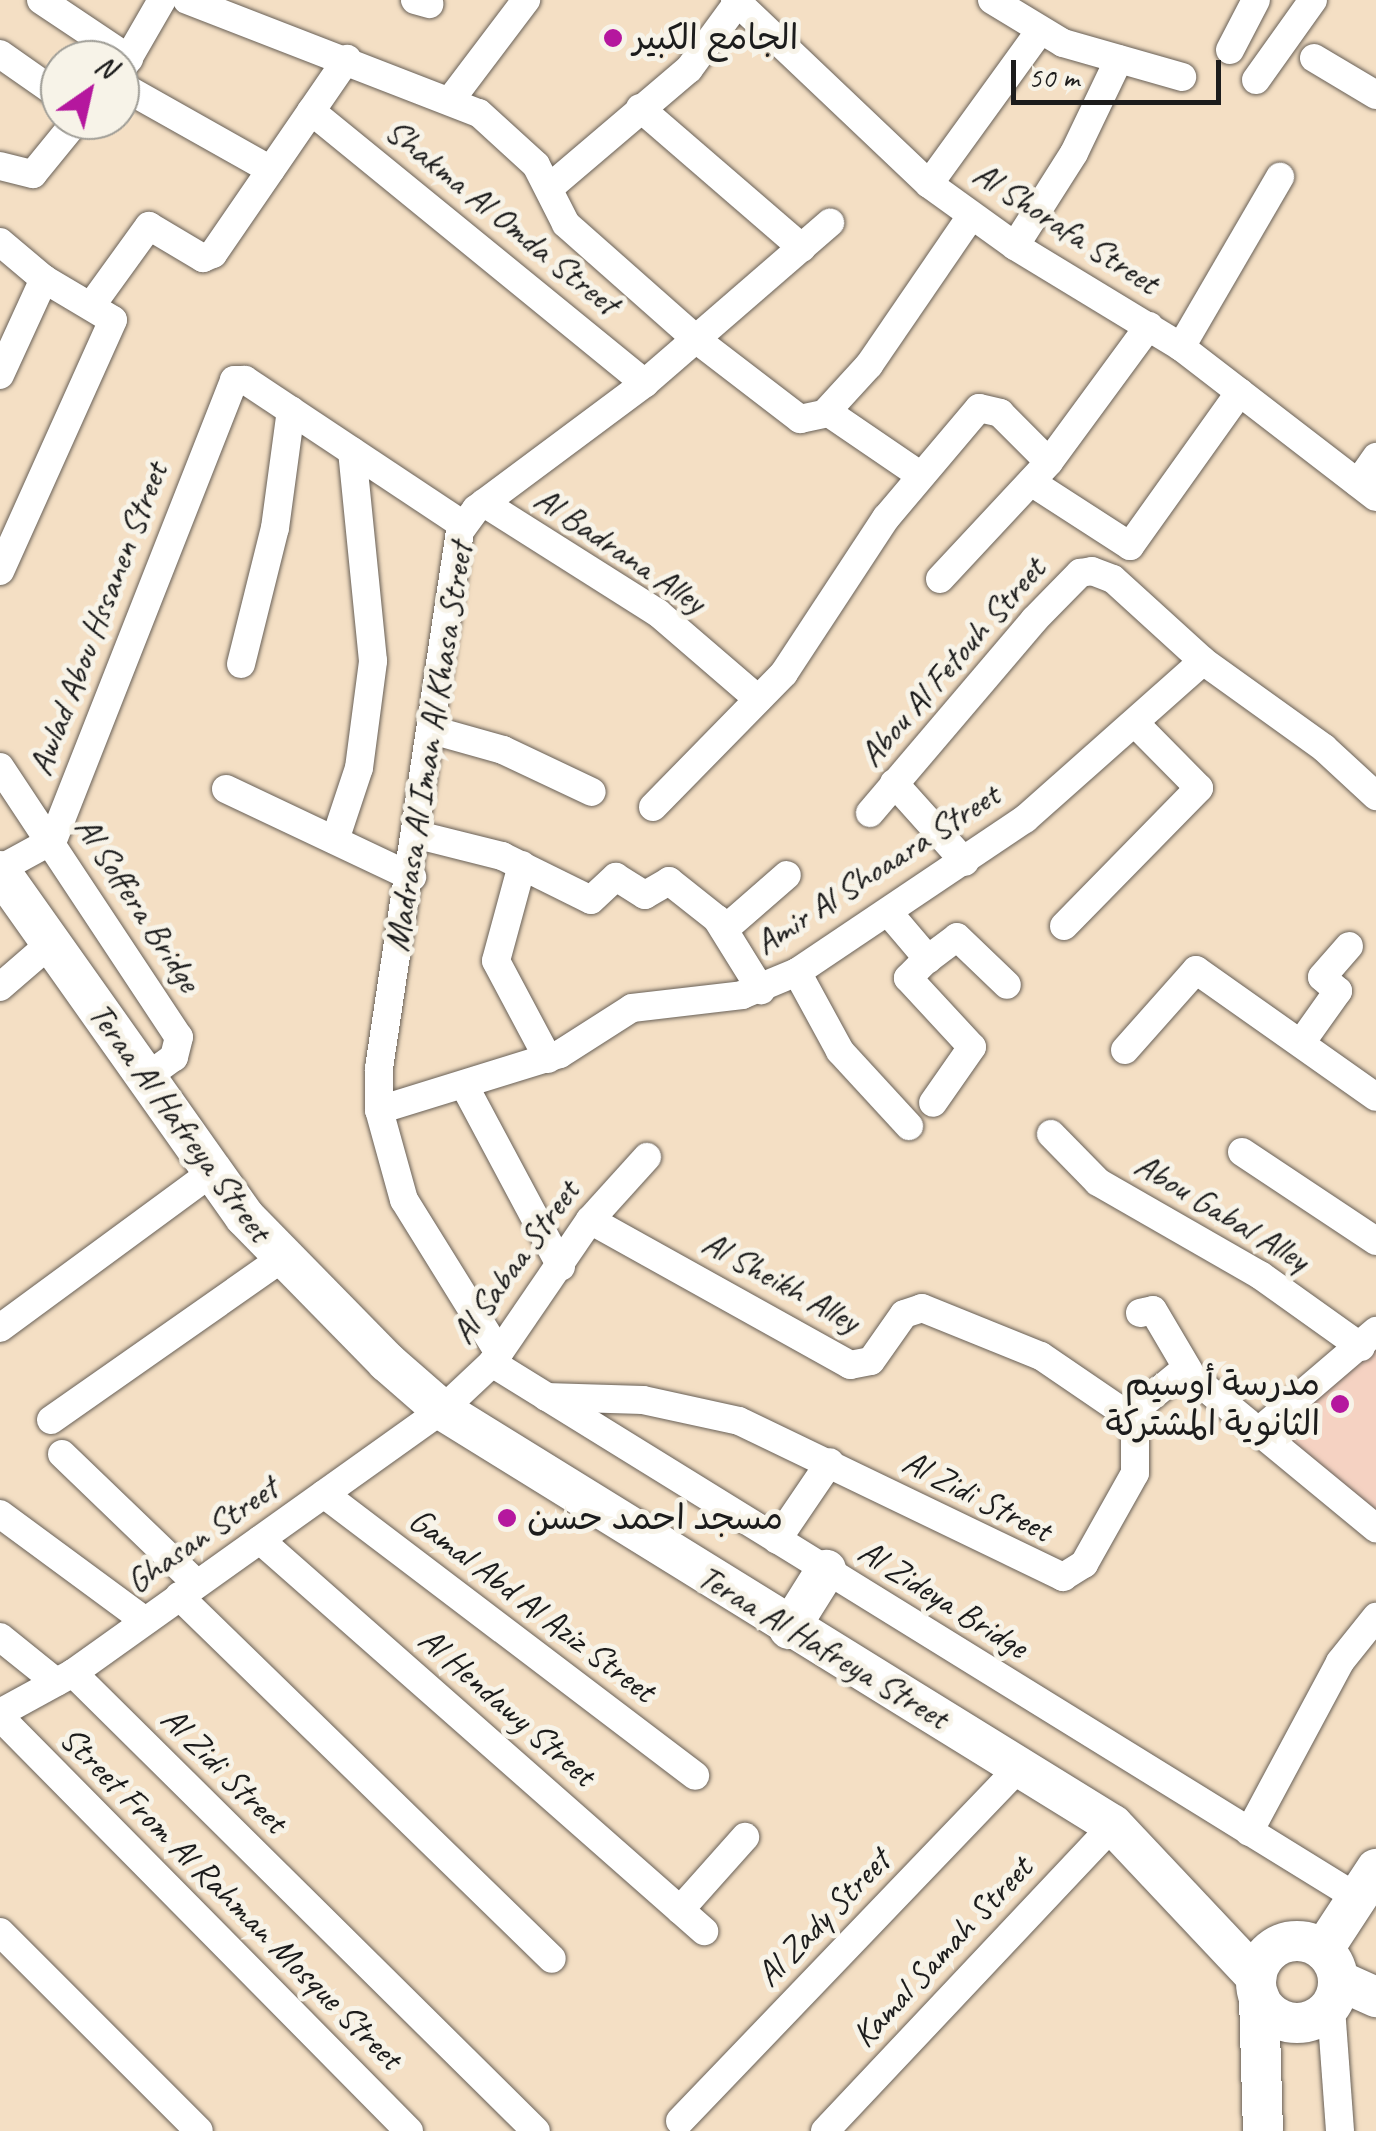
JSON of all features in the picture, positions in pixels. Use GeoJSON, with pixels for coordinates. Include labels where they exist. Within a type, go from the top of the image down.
{"type":"FeatureCollection","features":[{"type":"Feature","properties":{"kind":"street"},"geometry":{"type":"LineString","coordinates":[[41,0],[87,40]]}},
{"type":"Feature","properties":{"kind":"street"},"geometry":{"type":"LineString","coordinates":[[140,41],[162,0]]}},
{"type":"Feature","properties":{"kind":"street"},"geometry":{"type":"LineString","coordinates":[[187,0],[452,98],[520,145],[549,188],[566,224],[696,340],[800,419],[826,412],[869,364],[972,216]]}},
{"type":"Feature","properties":{"kind":"street"},"geometry":{"type":"LineString","coordinates":[[452,98],[526,0]]}},
{"type":"Feature","properties":{"kind":"street"},"geometry":{"type":"LineString","coordinates":[[992,0],[1039,32],[1182,77]]}},
{"type":"Feature","properties":{"kind":"street"},"geometry":{"type":"LineString","coordinates":[[1230,50],[1256,0]]}},
{"type":"Feature","properties":{"kind":"street"},"geometry":{"type":"LineString","coordinates":[[1256,80],[1313,0]]}},
{"type":"Feature","properties":{"kind":"street"},"geometry":{"type":"LineString","coordinates":[[549,188],[689,69],[737,1]]}},
{"type":"Feature","properties":{"kind":"street","name":"Al Shorafa Street"},"geometry":{"type":"LineString","coordinates":[[737,1],[929,184],[1015,246],[1181,347],[1367,490]]}},
{"type":"Feature","properties":{"kind":"street"},"geometry":{"type":"LineString","coordinates":[[929,184],[1039,32]]}},
{"type":"Feature","properties":{"kind":"street"},"geometry":{"type":"LineString","coordinates":[[0,54],[40,82]]}},
{"type":"Feature","properties":{"kind":"street"},"geometry":{"type":"LineString","coordinates":[[1314,58],[1376,95]]}},
{"type":"Feature","properties":{"kind":"street"},"geometry":{"type":"LineString","coordinates":[[92,306],[150,226],[209,258],[346,59]]}},
{"type":"Feature","properties":{"kind":"street"},"geometry":{"type":"LineString","coordinates":[[1015,246],[1074,153],[1119,59]]}},
{"type":"Feature","properties":{"kind":"street"},"geometry":{"type":"LineString","coordinates":[[140,83],[271,170]]}},
{"type":"Feature","properties":{"kind":"street"},"geometry":{"type":"LineString","coordinates":[[640,108],[802,248]]}},
{"type":"Feature","properties":{"kind":"street","name":"Shakma Al Omda Street"},"geometry":{"type":"LineString","coordinates":[[311,111],[645,383]]}},
{"type":"Feature","properties":{"kind":"street"},"geometry":{"type":"LineString","coordinates":[[0,166],[32,174],[61,140]]}},
{"type":"Feature","properties":{"kind":"street"},"geometry":{"type":"LineString","coordinates":[[1181,347],[1280,177]]}},
{"type":"Feature","properties":{"kind":"street","name":"Madrasa Al Iman Al Khasa Street"},"geometry":{"type":"LineString","coordinates":[[495,1358],[404,1200],[379,1110],[378,1068],[412,877],[463,525],[484,503],[645,383],[830,223]]}},
{"type":"Feature","properties":{"kind":"street"},"geometry":{"type":"LineString","coordinates":[[0,242],[44,279],[108,313],[112,324],[0,572]]}},
{"type":"Feature","properties":{"kind":"street"},"geometry":{"type":"LineString","coordinates":[[0,375],[44,279]]}},
{"type":"Feature","properties":{"kind":"street"},"geometry":{"type":"LineString","coordinates":[[940,579],[1040,472],[1149,326]]}},
{"type":"Feature","properties":{"kind":"street","name":"Awlad Abou Hssanen Street"},"geometry":{"type":"LineString","coordinates":[[53,840],[228,388],[245,380],[291,410]]}},
{"type":"Feature","properties":{"kind":"street"},"geometry":{"type":"LineString","coordinates":[[653,807],[784,673],[920,475],[986,406],[1040,472],[1130,546],[1240,392]]}},
{"type":"Feature","properties":{"kind":"street"},"geometry":{"type":"LineString","coordinates":[[241,664],[275,528],[291,410],[463,525]]}},
{"type":"Feature","properties":{"kind":"street"},"geometry":{"type":"LineString","coordinates":[[826,412],[920,475]]}},
{"type":"Feature","properties":{"kind":"street"},"geometry":{"type":"LineString","coordinates":[[335,840],[357,779],[373,661],[352,451]]}},
{"type":"Feature","properties":{"kind":"street"},"geometry":{"type":"LineString","coordinates":[[1367,490],[1376,458]]}},
{"type":"Feature","properties":{"kind":"street","name":"Al Badrana Alley"},"geometry":{"type":"LineString","coordinates":[[484,503],[658,614],[758,700]]}},
{"type":"Feature","properties":{"kind":"street","name":"Abou Al Fetouh Street"},"geometry":{"type":"LineString","coordinates":[[870,814],[1080,573],[1113,579],[1203,661],[1324,748],[1376,796]]}},
{"type":"Feature","properties":{"kind":"street","name":"Amir Al Shoaara Street"},"geometry":{"type":"LineString","coordinates":[[379,1110],[548,1059],[632,1008],[762,990],[797,972],[964,862],[1135,723],[1203,661]]}},
{"type":"Feature","properties":{"kind":"street"},"geometry":{"type":"LineString","coordinates":[[1064,926],[1199,788],[1135,723]]}},
{"type":"Feature","properties":{"kind":"street"},"geometry":{"type":"LineString","coordinates":[[432,730],[503,750],[592,792]]}},
{"type":"Feature","properties":{"kind":"street","name":"Al Soffera Bridge"},"geometry":{"type":"LineString","coordinates":[[0,766],[53,840],[179,1038],[174,1057],[146,1078]]}},
{"type":"Feature","properties":{"kind":"street"},"geometry":{"type":"LineString","coordinates":[[894,783],[964,862]]}},
{"type":"Feature","properties":{"kind":"street"},"geometry":{"type":"LineString","coordinates":[[226,789],[412,877]]}},
{"type":"Feature","properties":{"kind":"street"},"geometry":{"type":"LineString","coordinates":[[418,834],[522,865],[591,900],[616,877],[645,895],[670,881],[725,928],[762,990]]}},
{"type":"Feature","properties":{"kind":"street"},"geometry":{"type":"LineString","coordinates":[[0,870],[53,840]]}},
{"type":"Feature","properties":{"kind":"street"},"geometry":{"type":"LineString","coordinates":[[522,865],[496,960],[548,1059]]}},
{"type":"Feature","properties":{"kind":"street","name":"Teraa Al Hafreya Street"},"geometry":{"type":"LineString","coordinates":[[0,870],[210,1174],[280,1259],[442,1410],[789,1629],[1112,1825],[1257,1987]]}},
{"type":"Feature","properties":{"kind":"street"},"geometry":{"type":"LineString","coordinates":[[725,928],[786,875]]}},
{"type":"Feature","properties":{"kind":"street"},"geometry":{"type":"LineString","coordinates":[[888,912],[927,959]]}},
{"type":"Feature","properties":{"kind":"street"},"geometry":{"type":"LineString","coordinates":[[933,1103],[972,1048],[908,978],[957,937],[1007,985]]}},
{"type":"Feature","properties":{"kind":"street"},"geometry":{"type":"LineString","coordinates":[[0,987],[51,943]]}},
{"type":"Feature","properties":{"kind":"street"},"geometry":{"type":"LineString","coordinates":[[1301,1043],[1338,991],[1322,978],[1349,946]]}},
{"type":"Feature","properties":{"kind":"street"},"geometry":{"type":"LineString","coordinates":[[1125,1050],[1196,970],[1376,1097]]}},
{"type":"Feature","properties":{"kind":"street"},"geometry":{"type":"LineString","coordinates":[[797,972],[840,1050],[909,1126]]}},
{"type":"Feature","properties":{"kind":"street"},"geometry":{"type":"LineString","coordinates":[[464,1085],[561,1266]]}},
{"type":"Feature","properties":{"kind":"street","name":"Abou Gabal Alley"},"geometry":{"type":"LineString","coordinates":[[1051,1134],[1098,1182],[1369,1339]]}},
{"type":"Feature","properties":{"kind":"street"},"geometry":{"type":"LineString","coordinates":[[1242,1152],[1376,1241]]}},
{"type":"Feature","properties":{"kind":"street","name":"Al Sabaa Street"},"geometry":{"type":"LineString","coordinates":[[442,1410],[495,1358],[590,1220],[647,1157]]}},
{"type":"Feature","properties":{"kind":"street"},"geometry":{"type":"LineString","coordinates":[[0,1328],[210,1174]]}},
{"type":"Feature","properties":{"kind":"street","name":"Al Sheikh Alley"},"geometry":{"type":"LineString","coordinates":[[590,1220],[850,1365],[871,1361],[904,1314],[922,1308],[1042,1356],[1132,1418]]}},
{"type":"Feature","properties":{"kind":"street"},"geometry":{"type":"LineString","coordinates":[[51,1420],[280,1259]]}},
{"type":"Feature","properties":{"kind":"street"},"geometry":{"type":"LineString","coordinates":[[1140,1313],[1153,1310],[1189,1371],[1376,1528]]}},
{"type":"Feature","properties":{"kind":"street"},"geometry":{"type":"LineString","coordinates":[[1260,1430],[1369,1339]]}},
{"type":"Feature","properties":{"kind":"street","name":"Al Zideya Bridge"},"geometry":{"type":"LineString","coordinates":[[495,1358],[546,1396],[1249,1832],[1369,1891]]}},
{"type":"Feature","properties":{"kind":"street"},"geometry":{"type":"LineString","coordinates":[[1132,1418],[1178,1372],[1189,1371]]}},
{"type":"Feature","properties":{"kind":"street","name":"Al Zidi Street"},"geometry":{"type":"LineString","coordinates":[[546,1396],[692,1408],[786,1439],[1063,1577],[1084,1564],[1135,1473],[1132,1418]]}},
{"type":"Feature","properties":{"kind":"street","name":"Ghasan Street"},"geometry":{"type":"LineString","coordinates":[[0,1715],[64,1677],[442,1410]]}},
{"type":"Feature","properties":{"kind":"street"},"geometry":{"type":"LineString","coordinates":[[62,1454],[188,1590],[552,1959]]}},
{"type":"Feature","properties":{"kind":"street"},"geometry":{"type":"LineString","coordinates":[[777,1540],[830,1462]]}},
{"type":"Feature","properties":{"kind":"street","name":"Gamal Abd Al Aziz Street"},"geometry":{"type":"LineString","coordinates":[[324,1494],[696,1776]]}},
{"type":"Feature","properties":{"kind":"street"},"geometry":{"type":"LineString","coordinates":[[0,1514],[144,1621]]}},
{"type":"Feature","properties":{"kind":"street","name":"Al Hendawy Street"},"geometry":{"type":"LineString","coordinates":[[260,1540],[704,1931]]}},
{"type":"Feature","properties":{"kind":"street"},"geometry":{"type":"LineString","coordinates":[[789,1629],[826,1570]]}},
{"type":"Feature","properties":{"kind":"street"},"geometry":{"type":"LineString","coordinates":[[1249,1832],[1340,1662],[1376,1618]]}},
{"type":"Feature","properties":{"kind":"street","name":"Al Zidi Street"},"geometry":{"type":"LineString","coordinates":[[0,1637],[64,1677],[536,2131]]}},
{"type":"Feature","properties":{"kind":"street","name":"Street From Al Rahman Mosque Street"},"geometry":{"type":"LineString","coordinates":[[0,1715],[409,2131]]}},
{"type":"Feature","properties":{"kind":"street","name":"Al Zady Street"},"geometry":{"type":"LineString","coordinates":[[680,2121],[1020,1767]]}},
{"type":"Feature","properties":{"kind":"street","name":"Kamal Samah Street"},"geometry":{"type":"LineString","coordinates":[[825,2131],[1112,1825]]}},
{"type":"Feature","properties":{"kind":"street"},"geometry":{"type":"LineString","coordinates":[[680,1910],[745,1837]]}},
{"type":"Feature","properties":{"kind":"street"},"geometry":{"type":"LineString","coordinates":[[1257,1987],[1273,2016],[1294,2023],[1331,1979],[1369,1891]]}},
{"type":"Feature","properties":{"kind":"street"},"geometry":{"type":"LineString","coordinates":[[0,1932],[199,2131]]}},
{"type":"Feature","properties":{"kind":"street"},"geometry":{"type":"LineString","coordinates":[[1263,2131],[1257,1987],[1276,1947],[1300,1941],[1331,1979],[1376,1997]]}},
{"type":"Feature","properties":{"kind":"street"},"geometry":{"type":"LineString","coordinates":[[1331,1979],[1340,2131]]}},
{"type":"Feature","properties":{"kind":"shaded area","name":"مدرسة أوسيم الثانوية المشتركة"},"geometry":{"type":"Polygon","coordinates":[[[1376,1339],[1376,1522],[1270,1432],[1376,1339]]]}},
{"type":"Feature","properties":{"kind":"place","name":"الجامع الكبير"},"geometry":{"type":"Point","coordinates":[613,38]}},
{"type":"Feature","properties":{"kind":"place","name":"مدرسة أوسيم الثانوية المشتركة"},"geometry":{"type":"Point","coordinates":[1340,1404]}},
{"type":"Feature","properties":{"kind":"place","name":"مسجد احمد حسن"},"geometry":{"type":"Point","coordinates":[507,1518]}}]}
